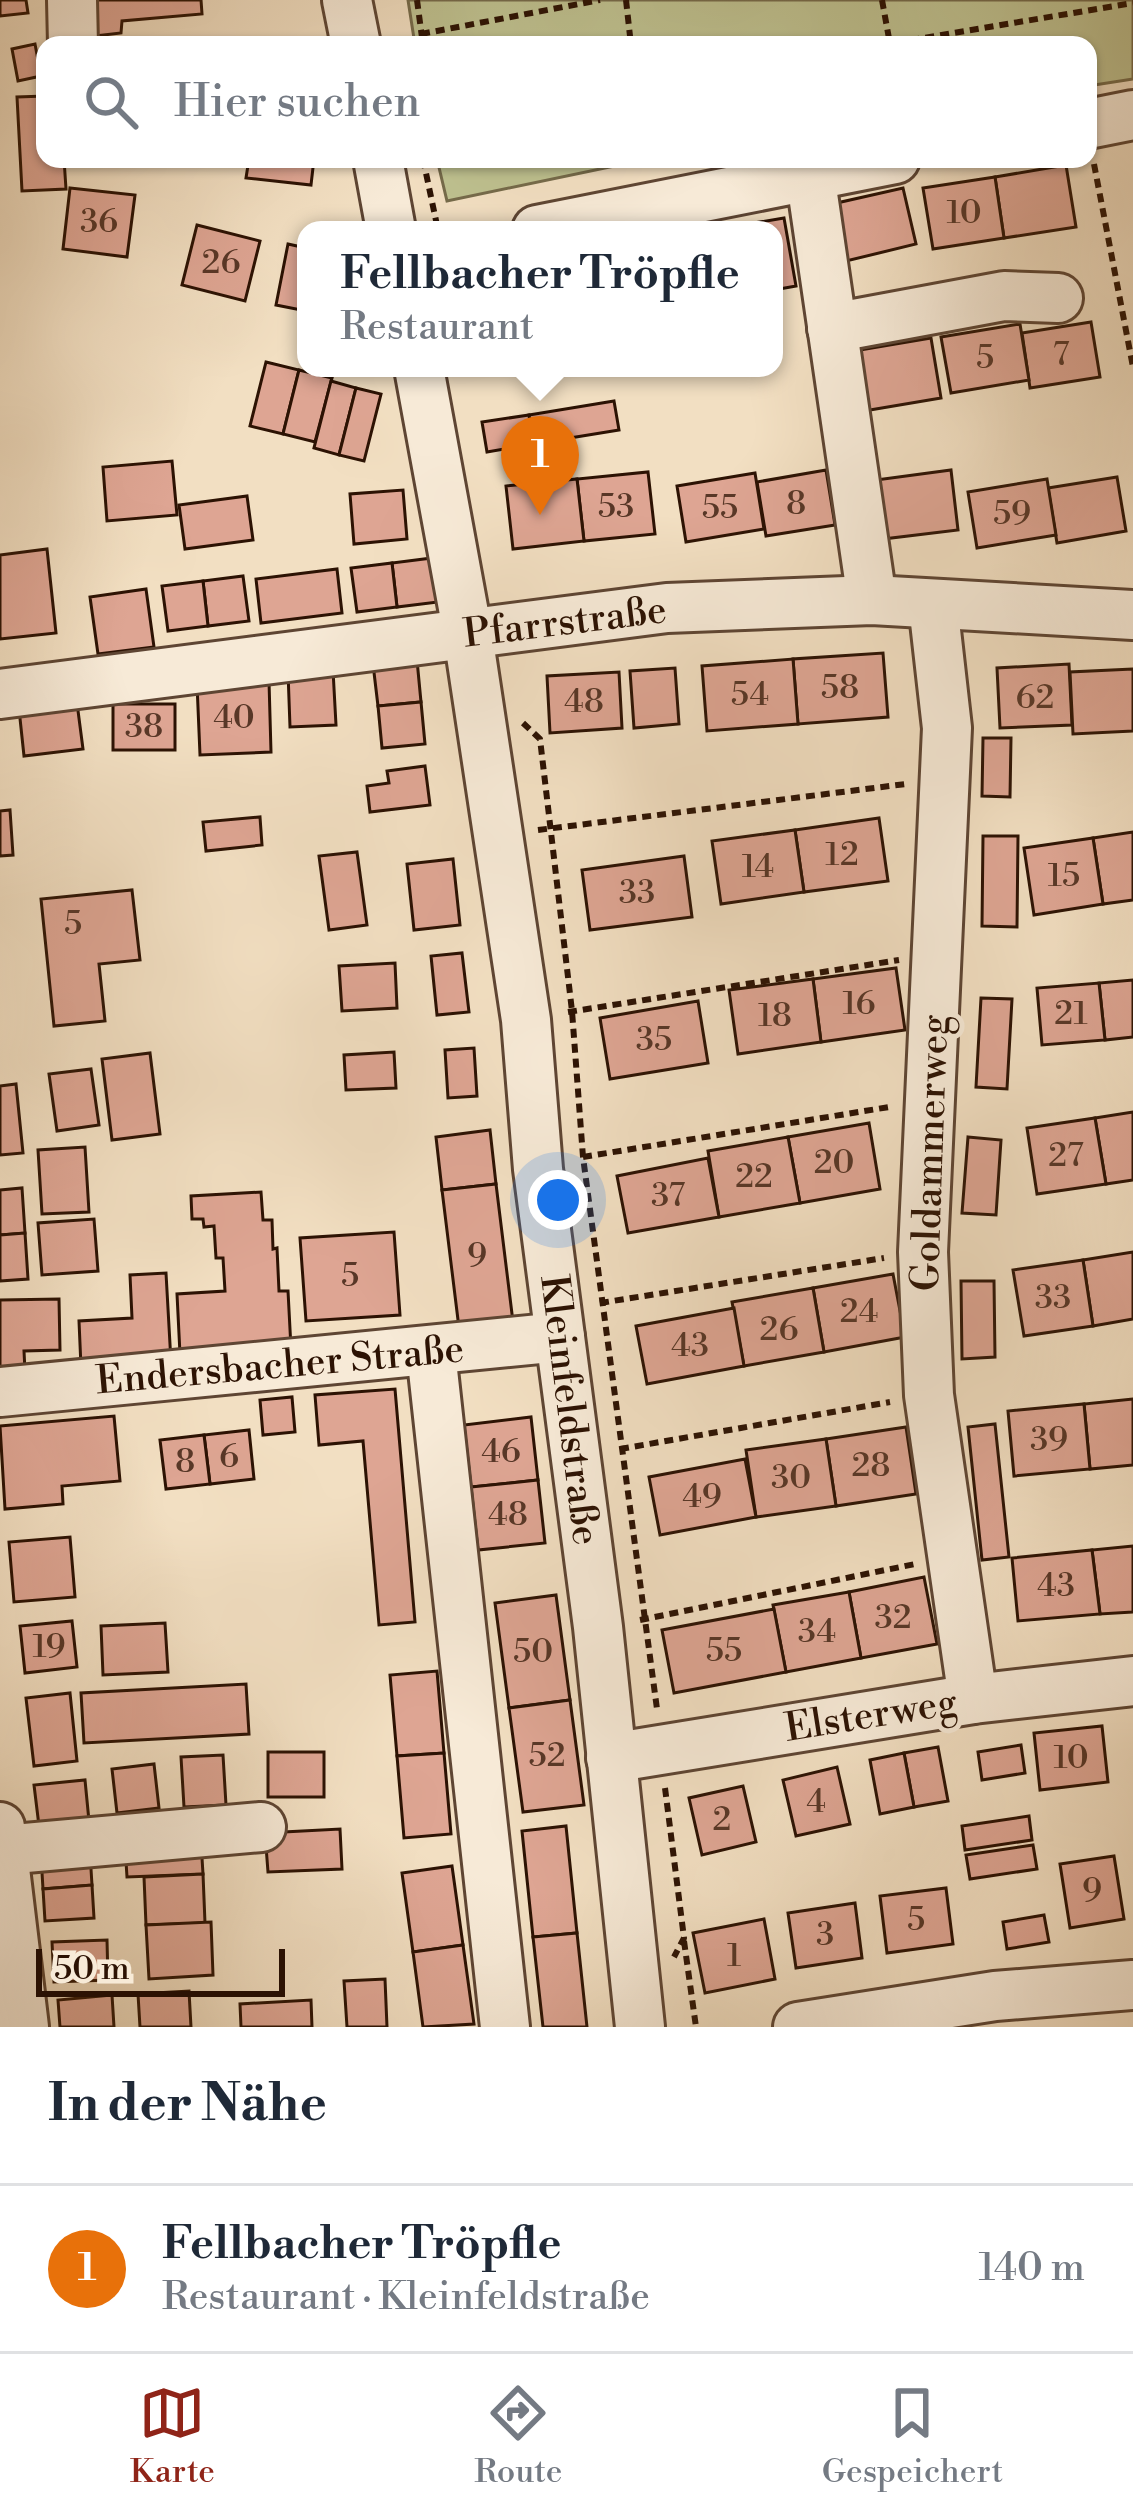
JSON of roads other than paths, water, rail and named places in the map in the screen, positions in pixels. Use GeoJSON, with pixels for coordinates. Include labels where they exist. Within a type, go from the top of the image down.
{"type":"FeatureCollection","features":[{"type":"Feature","properties":{"kind":"street"},"geometry":{"type":"LineString","coordinates":[[72,0],[73,36]]}},
{"type":"Feature","properties":{"kind":"street"},"geometry":{"type":"LineString","coordinates":[[347,0],[354,36]]}},
{"type":"Feature","properties":{"kind":"street"},"geometry":{"type":"LineString","coordinates":[[1097,134],[1133,115]]}},
{"type":"Feature","properties":{"kind":"street"},"geometry":{"type":"LineString","coordinates":[[380,168],[390,221]]}},
{"type":"Feature","properties":{"kind":"street"},"geometry":{"type":"LineString","coordinates":[[581,221],[844,168]]}},
{"type":"Feature","properties":{"kind":"street"},"geometry":{"type":"LineString","coordinates":[[810,174],[872,600]]}},
{"type":"Feature","properties":{"kind":"street"},"geometry":{"type":"LineString","coordinates":[[832,328],[1004,296],[1058,298]]}},
{"type":"Feature","properties":{"kind":"street","name":"Kleinfeldstraße"},"geometry":{"type":"LineString","coordinates":[[421,377],[500,835],[549,1015],[538,1169],[574,1316],[573,1455],[620,1623],[611,1758],[640,2027]]}},
{"type":"Feature","properties":{"kind":"street","name":"Pfarrstraße"},"geometry":{"type":"LineString","coordinates":[[0,694],[668,608],[872,600],[1133,615]]}},
{"type":"Feature","properties":{"kind":"street","name":"Goldammerweg"},"geometry":{"type":"LineString","coordinates":[[933,604],[946,728],[946,779],[923,1252],[929,1395],[974,1700]]}},
{"type":"Feature","properties":{"kind":"street","name":"Endersbacher Straße"},"geometry":{"type":"LineString","coordinates":[[0,1392],[431,1352],[574,1316]]}},
{"type":"Feature","properties":{"kind":"street"},"geometry":{"type":"LineString","coordinates":[[431,1352],[505,2027]]}},
{"type":"Feature","properties":{"kind":"street","name":"Elsterweg"},"geometry":{"type":"LineString","coordinates":[[611,1758],[974,1700],[1133,1681]]}},
{"type":"Feature","properties":{"kind":"street"},"geometry":{"type":"LineString","coordinates":[[24,2027],[1,1838],[261,1827]]}},
{"type":"Feature","properties":{"kind":"street"},"geometry":{"type":"LineString","coordinates":[[798,2027],[995,1996],[1133,1985]]}},
{"type":"Feature","properties":{"kind":"place","name":"Fellbacher Tröpfle"},"geometry":{"type":"Point","coordinates":[540,515]}}]}
